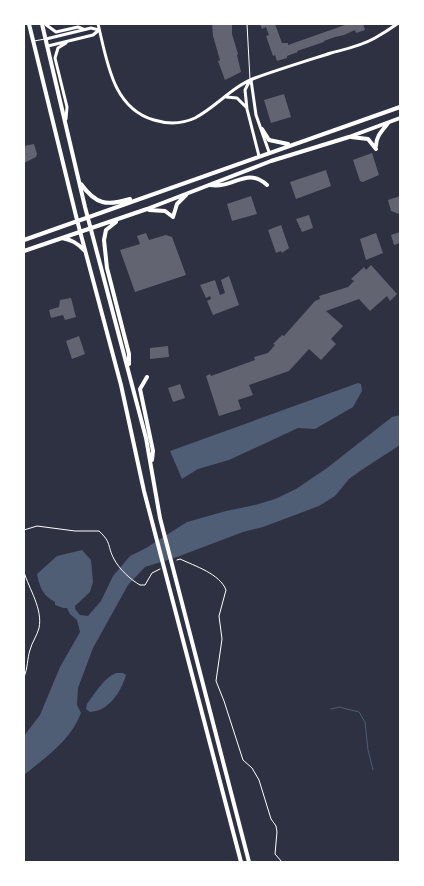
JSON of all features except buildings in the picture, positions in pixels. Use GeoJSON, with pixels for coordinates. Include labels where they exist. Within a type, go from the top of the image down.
{"type":"FeatureCollection","features":[{"type":"Feature","properties":{"kind":"main road"},"geometry":{"type":"LineString","coordinates":[[29,24],[76,220],[121,385],[152,521],[241,862]]}},
{"type":"Feature","properties":{"kind":"main road"},"geometry":{"type":"LineString","coordinates":[[43,24],[79,181],[151,462],[160,518],[248,862]]}},
{"type":"Feature","properties":{"kind":"main road"},"geometry":{"type":"LineString","coordinates":[[24,240],[76,220],[400,107]]}},
{"type":"Feature","properties":{"kind":"main road"},"geometry":{"type":"LineString","coordinates":[[24,251],[147,210],[271,161],[349,137],[400,118]]}},
{"type":"Feature","properties":{"kind":"main road"},"geometry":{"type":"LineString","coordinates":[[349,137],[368,140],[373,143],[376,149],[376,139],[388,123]]}},
{"type":"Feature","properties":{"kind":"main road"},"geometry":{"type":"LineString","coordinates":[[262,129],[269,140],[286,144],[300,142]]}},
{"type":"Feature","properties":{"kind":"main road"},"geometry":{"type":"LineString","coordinates":[[207,185],[220,187],[247,177],[257,178],[267,185]]}},
{"type":"Feature","properties":{"kind":"main road"},"geometry":{"type":"LineString","coordinates":[[79,181],[87,193],[96,201],[114,204],[171,187]]}},
{"type":"Feature","properties":{"kind":"main road"},"geometry":{"type":"LineString","coordinates":[[147,210],[165,211],[173,217],[177,204],[188,193]]}},
{"type":"Feature","properties":{"kind":"main road"},"geometry":{"type":"LineString","coordinates":[[120,219],[106,230],[104,240],[107,268],[130,354],[128,368]]}},
{"type":"Feature","properties":{"kind":"main road"},"geometry":{"type":"LineString","coordinates":[[60,238],[70,239],[85,252]]}},
{"type":"Feature","properties":{"kind":"main road"},"geometry":{"type":"LineString","coordinates":[[147,377],[140,389],[153,451],[151,462]]}},
{"type":"Feature","properties":{"kind":"street"},"geometry":{"type":"LineString","coordinates":[[43,24],[56,32],[78,27],[84,29]]}},
{"type":"Feature","properties":{"kind":"street"},"geometry":{"type":"LineString","coordinates":[[98,24],[116,88],[126,103],[144,117],[160,122],[184,122],[202,114],[251,79],[351,48],[374,39],[397,24]]}},
{"type":"Feature","properties":{"kind":"street"},"geometry":{"type":"LineString","coordinates":[[46,38],[84,29],[99,30]]}},
{"type":"Feature","properties":{"kind":"street"},"geometry":{"type":"LineString","coordinates":[[48,46],[93,35],[99,30]]}},
{"type":"Feature","properties":{"kind":"street"},"geometry":{"type":"LineString","coordinates":[[65,123],[67,106],[55,58],[58,48],[66,42]]}},
{"type":"Feature","properties":{"kind":"street"},"geometry":{"type":"LineString","coordinates":[[251,79],[245,90],[259,156]]}},
{"type":"Feature","properties":{"kind":"street"},"geometry":{"type":"LineString","coordinates":[[251,79],[256,115],[269,152]]}},
{"type":"Feature","properties":{"kind":"street"},"geometry":{"type":"LineString","coordinates":[[226,97],[237,98],[248,109]]}},
{"type":"Feature","properties":{"kind":"lane"},"geometry":{"type":"LineString","coordinates":[[247,24],[251,79]]}},
{"type":"Feature","properties":{"kind":"lane"},"geometry":{"type":"LineString","coordinates":[[33,42],[46,38]]}},
{"type":"Feature","properties":{"kind":"path"},"geometry":{"type":"LineString","coordinates":[[24,530],[38,526],[75,531],[99,531],[110,543],[112,556],[117,565],[140,585],[145,585],[154,572],[163,567]]}},
{"type":"Feature","properties":{"kind":"path"},"geometry":{"type":"LineString","coordinates":[[176,560],[180,559],[212,574],[224,584],[226,590],[219,622],[222,639],[216,680],[243,760],[252,768],[259,780],[271,820],[277,832],[275,854],[282,862]]}},
{"type":"Feature","properties":{"kind":"path"},"geometry":{"type":"LineString","coordinates":[[24,572],[34,597],[40,623],[31,647],[28,666],[24,676]]}},
{"type":"Feature","properties":{"kind":"water"},"geometry":{"type":"Polygon","coordinates":[[[358,383],[361,384],[362,391],[353,407],[315,429],[298,428],[229,460],[198,469],[182,479],[170,451],[358,383]]]}},
{"type":"Feature","properties":{"kind":"water"},"geometry":{"type":"Polygon","coordinates":[[[400,415],[400,445],[349,479],[335,496],[319,506],[145,567],[128,585],[93,648],[78,688],[77,705],[81,713],[77,723],[49,755],[24,775],[24,736],[40,715],[60,667],[80,632],[77,620],[70,614],[67,608],[55,605],[55,602],[45,594],[40,587],[37,574],[57,556],[82,550],[91,560],[93,582],[90,592],[75,606],[75,609],[80,615],[88,616],[101,601],[113,576],[130,556],[187,522],[275,499],[296,489],[327,468],[392,417],[400,415]]]}},
{"type":"Feature","properties":{"kind":"water"},"geometry":{"type":"Polygon","coordinates":[[[116,673],[126,675],[121,688],[113,700],[103,708],[90,712],[86,709],[87,704],[104,682],[116,673]]]}},
{"type":"Feature","properties":{"kind":"waterway"},"geometry":{"type":"LineString","coordinates":[[331,709],[339,707],[359,712],[365,722],[368,750],[373,770]]}}]}
